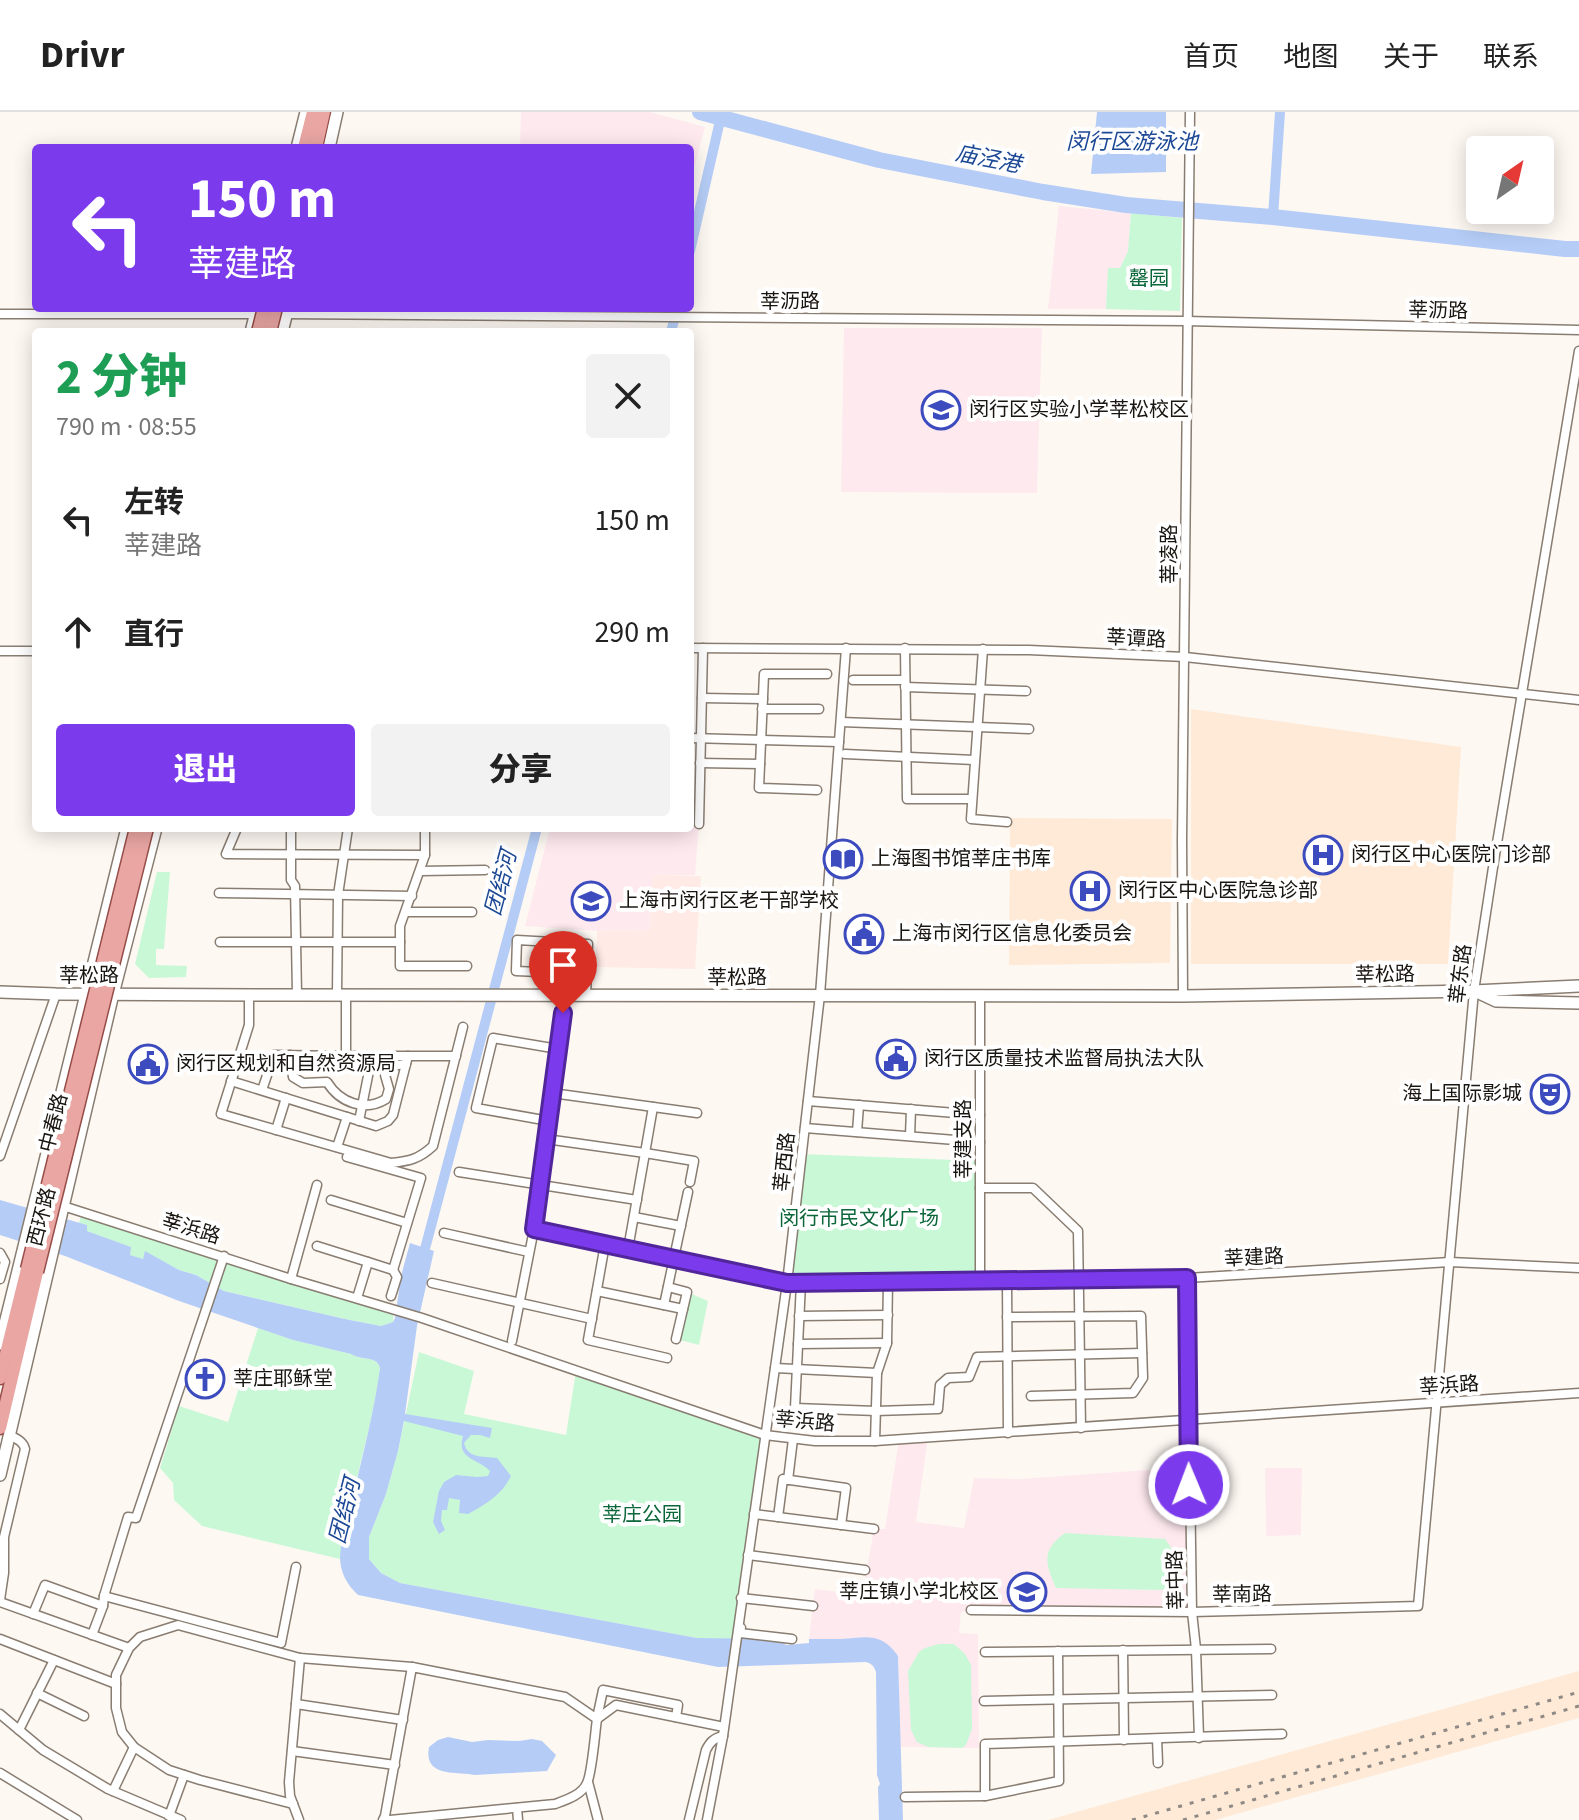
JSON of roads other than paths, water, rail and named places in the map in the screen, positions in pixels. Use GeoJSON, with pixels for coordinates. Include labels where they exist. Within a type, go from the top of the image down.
{"type":"FeatureCollection","features":[{"type":"Feature","properties":{"kind":"main road"},"geometry":{"type":"LineString","coordinates":[[298,144],[306,112]]}},
{"type":"Feature","properties":{"kind":"main road"},"geometry":{"type":"LineString","coordinates":[[305,144],[313,112]]}},
{"type":"Feature","properties":{"kind":"main road"},"geometry":{"type":"LineString","coordinates":[[317,144],[324,112]]}},
{"type":"Feature","properties":{"kind":"main road"},"geometry":{"type":"LineString","coordinates":[[330,144],[337,112]]}},
{"type":"Feature","properties":{"kind":"main road","name":"西环路"},"geometry":{"type":"LineString","coordinates":[[0,1344],[126,832]]}},
{"type":"Feature","properties":{"kind":"main road","name":"中春路"},"geometry":{"type":"LineString","coordinates":[[5,1431],[135,832]]}},
{"type":"Feature","properties":{"kind":"main road","name":"中春路"},"geometry":{"type":"LineString","coordinates":[[0,1378],[38,1269],[146,832]]}},
{"type":"Feature","properties":{"kind":"main road","name":"西环路"},"geometry":{"type":"LineString","coordinates":[[38,1269],[63,1209],[155,832]]}},
{"type":"Feature","properties":{"kind":"main road","name":"莘松路"},"geometry":{"type":"LineString","coordinates":[[0,992],[473,996],[1183,996],[1579,986]]}},
{"type":"Feature","properties":{"kind":"main road","name":"莘松路"},"geometry":{"type":"LineString","coordinates":[[1474,991],[1496,1001],[1579,1003]]}},
{"type":"Feature","properties":{"kind":"main road"},"geometry":{"type":"LineString","coordinates":[[0,1475],[5,1431]]}},
{"type":"Feature","properties":{"kind":"street","name":"莘凌路"},"geometry":{"type":"LineString","coordinates":[[1183,996],[1190,112]]}},
{"type":"Feature","properties":{"kind":"street","name":"莘沥路"},"geometry":{"type":"LineString","coordinates":[[0,314],[130,312]]}},
{"type":"Feature","properties":{"kind":"street","name":"莘沥路"},"geometry":{"type":"LineString","coordinates":[[408,312],[1186,321],[1579,330]]}},
{"type":"Feature","properties":{"kind":"street","name":"莘东路"},"geometry":{"type":"LineString","coordinates":[[1418,1606],[1474,991],[1579,351]]}},
{"type":"Feature","properties":{"kind":"street","name":"莘谭路"},"geometry":{"type":"LineString","coordinates":[[694,648],[983,649],[1185,657],[1579,700]]}},
{"type":"Feature","properties":{"kind":"street"},"geometry":{"type":"LineString","coordinates":[[699,824],[695,779],[700,763],[703,648]]}},
{"type":"Feature","properties":{"kind":"street","name":"莘西路"},"geometry":{"type":"LineString","coordinates":[[707,1820],[732,1672],[787,1283],[820,995],[846,648]]}},
{"type":"Feature","properties":{"kind":"street"},"geometry":{"type":"LineString","coordinates":[[905,648],[907,799],[971,799]]}},
{"type":"Feature","properties":{"kind":"street"},"geometry":{"type":"LineString","coordinates":[[983,649],[971,819],[1007,822]]}},
{"type":"Feature","properties":{"kind":"street"},"geometry":{"type":"LineString","coordinates":[[0,651],[32,651]]}},
{"type":"Feature","properties":{"kind":"street"},"geometry":{"type":"LineString","coordinates":[[817,790],[759,788],[764,674],[827,674]]}},
{"type":"Feature","properties":{"kind":"street"},"geometry":{"type":"LineString","coordinates":[[853,680],[1026,691]]}},
{"type":"Feature","properties":{"kind":"street"},"geometry":{"type":"LineString","coordinates":[[702,698],[819,709]]}},
{"type":"Feature","properties":{"kind":"street"},"geometry":{"type":"LineString","coordinates":[[841,722],[1029,729]]}},
{"type":"Feature","properties":{"kind":"street"},"geometry":{"type":"LineString","coordinates":[[694,738],[839,742]]}},
{"type":"Feature","properties":{"kind":"street"},"geometry":{"type":"LineString","coordinates":[[845,754],[974,760]]}},
{"type":"Feature","properties":{"kind":"street"},"geometry":{"type":"LineString","coordinates":[[700,763],[760,764]]}},
{"type":"Feature","properties":{"kind":"street"},"geometry":{"type":"LineString","coordinates":[[235,832],[226,854],[425,855]]}},
{"type":"Feature","properties":{"kind":"street"},"geometry":{"type":"LineString","coordinates":[[291,832],[297,995]]}},
{"type":"Feature","properties":{"kind":"street"},"geometry":{"type":"LineString","coordinates":[[346,1056],[338,895],[347,832]]}},
{"type":"Feature","properties":{"kind":"street"},"geometry":{"type":"LineString","coordinates":[[425,832],[425,855],[400,926],[400,966],[467,966]]}},
{"type":"Feature","properties":{"kind":"street"},"geometry":{"type":"LineString","coordinates":[[420,871],[485,870]]}},
{"type":"Feature","properties":{"kind":"street"},"geometry":{"type":"LineString","coordinates":[[219,893],[412,896]]}},
{"type":"Feature","properties":{"kind":"street"},"geometry":{"type":"LineString","coordinates":[[406,912],[472,912]]}},
{"type":"Feature","properties":{"kind":"street"},"geometry":{"type":"LineString","coordinates":[[586,996],[587,974],[588,944],[517,940],[516,971],[587,974]]}},
{"type":"Feature","properties":{"kind":"street"},"geometry":{"type":"LineString","coordinates":[[220,942],[400,942]]}},
{"type":"Feature","properties":{"kind":"street"},"geometry":{"type":"LineString","coordinates":[[0,1156],[56,994]]}},
{"type":"Feature","properties":{"kind":"street"},"geometry":{"type":"LineString","coordinates":[[249,995],[249,1025],[221,1114],[391,1163],[422,1156],[433,1146],[463,1027]]}},
{"type":"Feature","properties":{"kind":"street"},"geometry":{"type":"LineString","coordinates":[[512,1341],[534,1229],[565,996]]}},
{"type":"Feature","properties":{"kind":"street","name":"莘建支路"},"geometry":{"type":"LineString","coordinates":[[980,996],[980,1282]]}},
{"type":"Feature","properties":{"kind":"street"},"geometry":{"type":"LineString","coordinates":[[549,1121],[476,1108],[493,1038],[558,1049]]}},
{"type":"Feature","properties":{"kind":"street"},"geometry":{"type":"LineString","coordinates":[[262,1090],[274,1055],[372,1056],[407,1060],[456,1056]]}},
{"type":"Feature","properties":{"kind":"street"},"geometry":{"type":"LineString","coordinates":[[290,1055],[293,1077],[303,1083],[327,1082],[333,1092],[362,1106],[378,1104],[386,1099],[389,1089],[385,1075],[390,1066],[407,1060]]}},
{"type":"Feature","properties":{"kind":"street"},"geometry":{"type":"LineString","coordinates":[[359,1121],[372,1056]]}},
{"type":"Feature","properties":{"kind":"street"},"geometry":{"type":"LineString","coordinates":[[231,1081],[376,1126],[393,1115],[407,1060]]}},
{"type":"Feature","properties":{"kind":"street"},"geometry":{"type":"LineString","coordinates":[[552,1093],[697,1113]]}},
{"type":"Feature","properties":{"kind":"street"},"geometry":{"type":"LineString","coordinates":[[276,1130],[286,1098]]}},
{"type":"Feature","properties":{"kind":"street"},"geometry":{"type":"LineString","coordinates":[[808,1101],[980,1115]]}},
{"type":"Feature","properties":{"kind":"street"},"geometry":{"type":"LineString","coordinates":[[857,1132],[859,1105]]}},
{"type":"Feature","properties":{"kind":"street"},"geometry":{"type":"LineString","coordinates":[[628,1249],[653,1107]]}},
{"type":"Feature","properties":{"kind":"street"},"geometry":{"type":"LineString","coordinates":[[910,1136],[911,1109]]}},
{"type":"Feature","properties":{"kind":"street"},"geometry":{"type":"LineString","coordinates":[[337,1147],[347,1117]]}},
{"type":"Feature","properties":{"kind":"street"},"geometry":{"type":"LineString","coordinates":[[805,1128],[980,1142]]}},
{"type":"Feature","properties":{"kind":"street"},"geometry":{"type":"LineString","coordinates":[[546,1139],[694,1161],[690,1182]]}},
{"type":"Feature","properties":{"kind":"street"},"geometry":{"type":"LineString","coordinates":[[347,1157],[421,1178],[393,1270]]}},
{"type":"Feature","properties":{"kind":"street"},"geometry":{"type":"LineString","coordinates":[[459,1172],[637,1200]]}},
{"type":"Feature","properties":{"kind":"street"},"geometry":{"type":"LineString","coordinates":[[291,1279],[317,1185]]}},
{"type":"Feature","properties":{"kind":"street"},"geometry":{"type":"LineString","coordinates":[[980,1188],[1033,1188],[1078,1231],[1081,1428]]}},
{"type":"Feature","properties":{"kind":"street"},"geometry":{"type":"LineString","coordinates":[[664,1305],[688,1192]]}},
{"type":"Feature","properties":{"kind":"street"},"geometry":{"type":"LineString","coordinates":[[331,1200],[407,1223]]}},
{"type":"Feature","properties":{"kind":"street","name":"莘浜路"},"geometry":{"type":"LineString","coordinates":[[63,1209],[422,1318],[765,1435],[793,1439],[875,1441],[1579,1393]]}},
{"type":"Feature","properties":{"kind":"street"},"geometry":{"type":"LineString","coordinates":[[634,1217],[681,1226]]}},
{"type":"Feature","properties":{"kind":"street","name":"莘建路"},"geometry":{"type":"LineString","coordinates":[[534,1229],[787,1283],[1187,1278],[1450,1262],[1579,1268]]}},
{"type":"Feature","properties":{"kind":"street"},"geometry":{"type":"LineString","coordinates":[[444,1233],[529,1252]]}},
{"type":"Feature","properties":{"kind":"street"},"geometry":{"type":"LineString","coordinates":[[605,1244],[588,1340],[667,1358]]}},
{"type":"Feature","properties":{"kind":"street"},"geometry":{"type":"LineString","coordinates":[[317,1246],[393,1270],[397,1277],[391,1296]]}},
{"type":"Feature","properties":{"kind":"street"},"geometry":{"type":"LineString","coordinates":[[0,1253],[5,1262],[0,1279]]}},
{"type":"Feature","properties":{"kind":"street"},"geometry":{"type":"LineString","coordinates":[[92,1635],[128,1517],[136,1518],[224,1256]]}},
{"type":"Feature","properties":{"kind":"street"},"geometry":{"type":"LineString","coordinates":[[357,1298],[368,1262]]}},
{"type":"Feature","properties":{"kind":"street","name":"莘中路"},"geometry":{"type":"LineString","coordinates":[[1187,1278],[1192,1612],[1199,1738]]}},
{"type":"Feature","properties":{"kind":"street"},"geometry":{"type":"LineString","coordinates":[[1007,1281],[1008,1433]]}},
{"type":"Feature","properties":{"kind":"street"},"geometry":{"type":"LineString","coordinates":[[875,1441],[877,1373],[887,1343],[888,1282]]}},
{"type":"Feature","properties":{"kind":"street"},"geometry":{"type":"LineString","coordinates":[[432,1283],[592,1319]]}},
{"type":"Feature","properties":{"kind":"street"},"geometry":{"type":"LineString","coordinates":[[801,1283],[795,1408],[876,1411],[938,1409],[940,1385],[948,1378],[969,1377],[977,1357],[1142,1353]]}},
{"type":"Feature","properties":{"kind":"street"},"geometry":{"type":"LineString","coordinates":[[668,1287],[687,1292],[676,1339]]}},
{"type":"Feature","properties":{"kind":"street"},"geometry":{"type":"LineString","coordinates":[[597,1291],[683,1309]]}},
{"type":"Feature","properties":{"kind":"street"},"geometry":{"type":"LineString","coordinates":[[799,1316],[888,1315]]}},
{"type":"Feature","properties":{"kind":"street"},"geometry":{"type":"LineString","coordinates":[[1007,1317],[1141,1316],[1143,1378],[1133,1393],[1031,1396]]}},
{"type":"Feature","properties":{"kind":"street"},"geometry":{"type":"LineString","coordinates":[[798,1344],[887,1343]]}},
{"type":"Feature","properties":{"kind":"street"},"geometry":{"type":"LineString","coordinates":[[775,1368],[877,1373]]}},
{"type":"Feature","properties":{"kind":"street"},"geometry":{"type":"LineString","coordinates":[[5,1431],[18,1439],[25,1449],[4,1537],[0,1601],[129,1648]]}},
{"type":"Feature","properties":{"kind":"street"},"geometry":{"type":"LineString","coordinates":[[788,1480],[793,1439]]}},
{"type":"Feature","properties":{"kind":"street"},"geometry":{"type":"LineString","coordinates":[[778,1517],[783,1479],[846,1488],[841,1525]]}},
{"type":"Feature","properties":{"kind":"street"},"geometry":{"type":"LineString","coordinates":[[754,1514],[874,1529]]}},
{"type":"Feature","properties":{"kind":"street"},"geometry":{"type":"LineString","coordinates":[[748,1555],[865,1570]]}},
{"type":"Feature","properties":{"kind":"street"},"geometry":{"type":"LineString","coordinates":[[33,1614],[45,1585],[281,1643],[296,1567]]}},
{"type":"Feature","properties":{"kind":"street"},"geometry":{"type":"LineString","coordinates":[[741,1598],[813,1606]]}},
{"type":"Feature","properties":{"kind":"street","name":"莘南路"},"geometry":{"type":"LineString","coordinates":[[971,1610],[1192,1612],[1418,1606]]}},
{"type":"Feature","properties":{"kind":"street"},"geometry":{"type":"LineString","coordinates":[[739,1612],[742,1618],[740,1633],[792,1639]]}},
{"type":"Feature","properties":{"kind":"street"},"geometry":{"type":"LineString","coordinates":[[293,1804],[169,1770],[134,1747],[122,1732],[119,1722],[116,1675],[129,1648],[140,1637],[178,1625],[300,1658],[412,1667],[565,1697],[597,1719]]}},
{"type":"Feature","properties":{"kind":"street"},"geometry":{"type":"LineString","coordinates":[[0,1639],[116,1684]]}},
{"type":"Feature","properties":{"kind":"street"},"geometry":{"type":"LineString","coordinates":[[985,1652],[1271,1649]]}},
{"type":"Feature","properties":{"kind":"street"},"geometry":{"type":"LineString","coordinates":[[1123,1650],[1124,1740]]}},
{"type":"Feature","properties":{"kind":"street"},"geometry":{"type":"LineString","coordinates":[[905,1797],[985,1796],[1059,1781],[1058,1651]]}},
{"type":"Feature","properties":{"kind":"street"},"geometry":{"type":"LineString","coordinates":[[299,1820],[289,1782],[300,1658]]}},
{"type":"Feature","properties":{"kind":"street"},"geometry":{"type":"LineString","coordinates":[[19,1730],[54,1660]]}},
{"type":"Feature","properties":{"kind":"street"},"geometry":{"type":"LineString","coordinates":[[383,1820],[412,1667]]}},
{"type":"Feature","properties":{"kind":"street"},"geometry":{"type":"LineString","coordinates":[[598,1820],[588,1782],[603,1690],[678,1705],[676,1717]]}},
{"type":"Feature","properties":{"kind":"street"},"geometry":{"type":"LineString","coordinates":[[37,1693],[84,1716]]}},
{"type":"Feature","properties":{"kind":"street"},"geometry":{"type":"LineString","coordinates":[[984,1701],[1272,1695]]}},
{"type":"Feature","properties":{"kind":"street"},"geometry":{"type":"LineString","coordinates":[[296,1704],[403,1720]]}},
{"type":"Feature","properties":{"kind":"street"},"geometry":{"type":"LineString","coordinates":[[597,1719],[616,1705],[676,1717],[723,1732]]}},
{"type":"Feature","properties":{"kind":"street"},"geometry":{"type":"LineString","coordinates":[[0,1714],[43,1750],[113,1791],[181,1820]]}},
{"type":"Feature","properties":{"kind":"street"},"geometry":{"type":"LineString","coordinates":[[689,1820],[706,1750],[723,1732]]}},
{"type":"Feature","properties":{"kind":"street"},"geometry":{"type":"LineString","coordinates":[[985,1796],[985,1744],[1282,1734]]}},
{"type":"Feature","properties":{"kind":"street"},"geometry":{"type":"LineString","coordinates":[[1157,1739],[1158,1763]]}},
{"type":"Feature","properties":{"kind":"street"},"geometry":{"type":"LineString","coordinates":[[113,1791],[134,1747]]}},
{"type":"Feature","properties":{"kind":"street"},"geometry":{"type":"LineString","coordinates":[[292,1751],[395,1765]]}},
{"type":"Feature","properties":{"kind":"street"},"geometry":{"type":"LineString","coordinates":[[0,1773],[77,1820]]}},
{"type":"Feature","properties":{"kind":"street"},"geometry":{"type":"LineString","coordinates":[[169,1816],[184,1775]]}},
{"type":"Feature","properties":{"kind":"street"},"geometry":{"type":"LineString","coordinates":[[390,1820],[555,1804],[575,1795],[588,1782]]}},
{"type":"Feature","properties":{"kind":"street"},"geometry":{"type":"LineString","coordinates":[[517,1808],[518,1820]]}},
{"type":"Feature","properties":{"kind":"water","name":"闵行区游泳池"},"geometry":{"type":"Polygon","coordinates":[[[1097,112],[1166,112],[1166,172],[1091,174],[1097,112]]]}},
{"type":"Feature","properties":{"kind":"water"},"geometry":{"type":"Polygon","coordinates":[[[0,1200],[87,1225],[87,1231],[131,1247],[130,1255],[143,1259],[145,1251],[224,1291],[381,1326],[393,1322],[395,1318],[410,1243],[434,1251],[417,1326],[405,1414],[492,1428],[490,1438],[471,1435],[464,1443],[469,1452],[477,1456],[497,1458],[511,1476],[498,1494],[468,1514],[459,1513],[460,1500],[449,1498],[447,1510],[442,1510],[441,1521],[445,1530],[439,1534],[433,1522],[439,1491],[444,1482],[456,1475],[488,1476],[490,1471],[465,1454],[463,1436],[404,1421],[386,1494],[369,1537],[369,1559],[381,1573],[400,1583],[697,1638],[778,1639],[786,1645],[809,1643],[809,1639],[866,1637],[880,1640],[898,1656],[903,1820],[879,1820],[876,1672],[866,1662],[718,1667],[358,1595],[343,1573],[341,1549],[371,1417],[380,1368],[376,1361],[293,1340],[0,1235],[0,1200]]]}},
{"type":"Feature","properties":{"kind":"water"},"geometry":{"type":"Polygon","coordinates":[[[448,1737],[472,1742],[532,1739],[542,1741],[556,1755],[547,1771],[475,1775],[451,1773],[436,1768],[429,1757],[429,1747],[448,1737]]]}},
{"type":"Feature","properties":{"kind":"waterway","name":"庙泾港"},"geometry":{"type":"LineString","coordinates":[[700,112],[879,160],[1126,205],[1579,249]]}},
{"type":"Feature","properties":{"kind":"waterway","name":"团结河"},"geometry":{"type":"LineString","coordinates":[[694,234],[722,112]]}},
{"type":"Feature","properties":{"kind":"waterway","name":"庙泾港"},"geometry":{"type":"LineString","coordinates":[[1273,217],[1280,112]]}},
{"type":"Feature","properties":{"kind":"waterway","name":"团结河"},"geometry":{"type":"LineString","coordinates":[[672,328],[676,312]]}},
{"type":"Feature","properties":{"kind":"waterway","name":"团结河"},"geometry":{"type":"LineString","coordinates":[[422,1260],[536,832]]}},
{"type":"Feature","properties":{"kind":"railway"},"geometry":{"type":"LineString","coordinates":[[1132,1820],[1579,1692]]}},
{"type":"Feature","properties":{"kind":"railway"},"geometry":{"type":"LineString","coordinates":[[1183,1820],[1579,1706]]}},
{"type":"Feature","properties":{"kind":"place","name":"闵行区实验小学莘松校区"},"geometry":{"type":"Point","coordinates":[941,410]}},
{"type":"Feature","properties":{"kind":"place","name":"闵行区中心医院门诊部"},"geometry":{"type":"Point","coordinates":[1323,855]}},
{"type":"Feature","properties":{"kind":"place","name":"上海图书馆莘庄书库"},"geometry":{"type":"Point","coordinates":[843,859]}},
{"type":"Feature","properties":{"kind":"place","name":"闵行区中心医院急诊部"},"geometry":{"type":"Point","coordinates":[1090,891]}},
{"type":"Feature","properties":{"kind":"place","name":"上海市闵行区老干部学校"},"geometry":{"type":"Point","coordinates":[591,901]}},
{"type":"Feature","properties":{"kind":"place","name":"上海市闵行区信息化委员会"},"geometry":{"type":"Point","coordinates":[864,934]}},
{"type":"Feature","properties":{"kind":"place","name":"闵行区质量技术监督局执法大队"},"geometry":{"type":"Point","coordinates":[896,1059]}},
{"type":"Feature","properties":{"kind":"place","name":"闵行区规划和自然资源局"},"geometry":{"type":"Point","coordinates":[148,1064]}},
{"type":"Feature","properties":{"kind":"place","name":"海上国际影城"},"geometry":{"type":"Point","coordinates":[1550,1094]}},
{"type":"Feature","properties":{"kind":"place","name":"莘庄耶稣堂"},"geometry":{"type":"Point","coordinates":[205,1379]}},
{"type":"Feature","properties":{"kind":"place","name":"莘庄镇小学北校区"},"geometry":{"type":"Point","coordinates":[1027,1592]}},
{"type":"Feature","properties":{"kind":"park label","name":"罄园"},"geometry":{"type":"Point","coordinates":[1149,279]}},
{"type":"Feature","properties":{"kind":"park label","name":"闵行市民文化广场"},"geometry":{"type":"Point","coordinates":[859,1219]}},
{"type":"Feature","properties":{"kind":"park label","name":"莘庄公园"},"geometry":{"type":"Point","coordinates":[642,1515]}}]}
